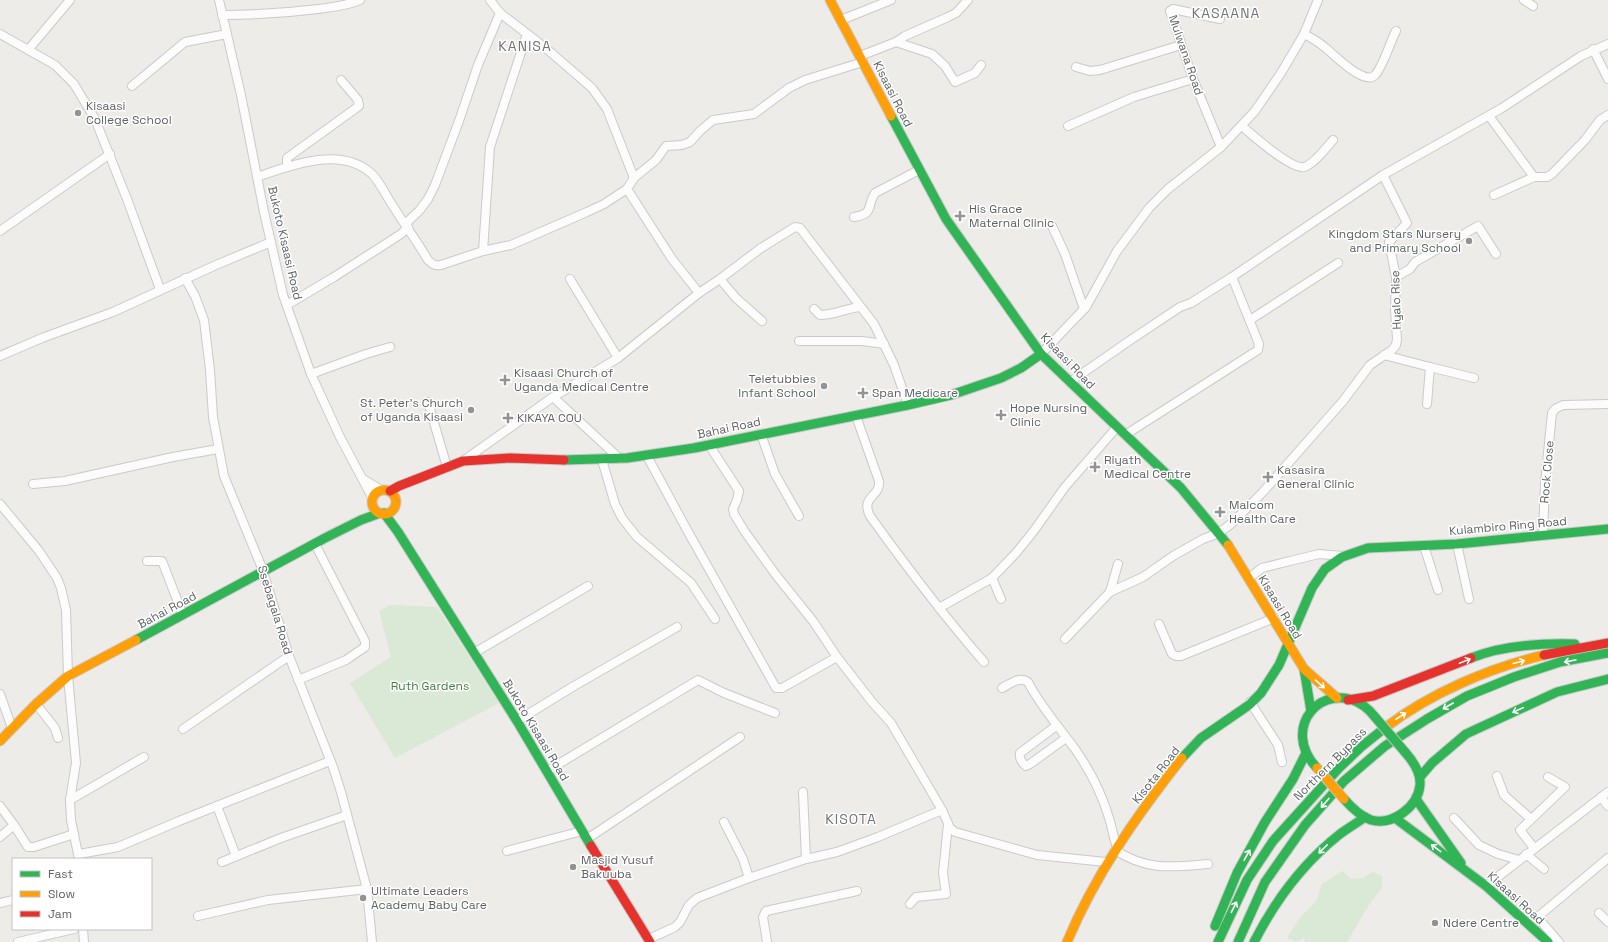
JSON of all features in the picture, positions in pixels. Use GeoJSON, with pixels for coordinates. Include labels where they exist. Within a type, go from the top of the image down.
{"type":"FeatureCollection","features":[{"type":"Feature","properties":{"kind":"main road","name":"Kisaasi Road"},"geometry":{"type":"LineString","coordinates":[[830,0],[946,219],[1041,354],[1181,488],[1218,533],[1249,578],[1304,669]]}},
{"type":"Feature","properties":{"kind":"main road","name":"Bahai Road"},"geometry":{"type":"LineString","coordinates":[[385,491],[463,461],[510,458],[556,461],[602,460],[647,456],[856,416],[951,395],[1001,378],[1021,368],[1041,354]]}},
{"type":"Feature","properties":{"kind":"main road","name":"Bahai Road"},"geometry":{"type":"LineString","coordinates":[[395,504],[414,481]]}},
{"type":"Feature","properties":{"kind":"main road"},"geometry":{"type":"LineString","coordinates":[[385,491],[393,494],[395,504],[391,511],[382,513],[374,508],[373,502],[377,492],[385,491]]}},
{"type":"Feature","properties":{"kind":"main road","name":"Bahai Road"},"geometry":{"type":"LineString","coordinates":[[361,520],[373,502]]}},
{"type":"Feature","properties":{"kind":"main road","name":"Bukoto Kisaasi Road"},"geometry":{"type":"LineString","coordinates":[[395,504],[398,532]]}},
{"type":"Feature","properties":{"kind":"main road","name":"Bahai Road"},"geometry":{"type":"LineString","coordinates":[[0,741],[36,704],[68,676],[361,520],[382,513]]}},
{"type":"Feature","properties":{"kind":"main road","name":"Bukoto Kisaasi Road"},"geometry":{"type":"LineString","coordinates":[[382,513],[398,532],[517,721],[582,831],[650,941]]}},
{"type":"Feature","properties":{"kind":"main road","name":"Kulambiro Ring Road"},"geometry":{"type":"LineString","coordinates":[[1344,556],[1355,551],[1368,548],[1457,544],[1608,529]]}},
{"type":"Feature","properties":{"kind":"main road","name":"Kisota Road"},"geometry":{"type":"LineString","coordinates":[[1067,942],[1082,903],[1116,848],[1173,771],[1200,739],[1250,702],[1265,688],[1289,644],[1302,609],[1321,573],[1330,564],[1344,556]]}},
{"type":"Feature","properties":{"kind":"main road"},"geometry":{"type":"LineString","coordinates":[[1348,700],[1373,696],[1404,686],[1486,652],[1547,643],[1598,644]]}},
{"type":"Feature","properties":{"kind":"main road","name":"Northern Bypass"},"geometry":{"type":"LineString","coordinates":[[1218,942],[1250,875],[1269,846],[1318,790],[1366,742],[1397,718],[1427,700],[1484,674],[1534,658],[1608,643]]}},
{"type":"Feature","properties":{"kind":"main road","name":"Northern Bypass"},"geometry":{"type":"LineString","coordinates":[[1238,942],[1265,882],[1305,825],[1344,780],[1385,746],[1466,696],[1514,677],[1560,662],[1608,653]]}},
{"type":"Feature","properties":{"kind":"main road"},"geometry":{"type":"LineString","coordinates":[[1304,669],[1337,698]]}},
{"type":"Feature","properties":{"kind":"main road"},"geometry":{"type":"LineString","coordinates":[[1304,669],[1311,711]]}},
{"type":"Feature","properties":{"kind":"main road"},"geometry":{"type":"LineString","coordinates":[[1420,777],[1432,763],[1466,734],[1557,692],[1608,679]]}},
{"type":"Feature","properties":{"kind":"main road"},"geometry":{"type":"LineString","coordinates":[[1337,698],[1348,700],[1364,706],[1416,766],[1420,777],[1416,799],[1395,818],[1376,821],[1355,811],[1344,800],[1306,753],[1303,730],[1304,720],[1319,704],[1328,699],[1337,698]]}},
{"type":"Feature","properties":{"kind":"main road"},"geometry":{"type":"LineString","coordinates":[[1210,942],[1237,873],[1265,822],[1293,779],[1306,753]]}},
{"type":"Feature","properties":{"kind":"main road","name":"Kisaasi Road"},"geometry":{"type":"LineString","coordinates":[[1416,799],[1467,872]]}},
{"type":"Feature","properties":{"kind":"main road"},"geometry":{"type":"LineString","coordinates":[[1254,942],[1263,924],[1296,877],[1335,838],[1365,817]]}},
{"type":"Feature","properties":{"kind":"main road","name":"Kisaasi Road"},"geometry":{"type":"LineString","coordinates":[[1395,818],[1486,886],[1548,942]]}},
{"type":"Feature","properties":{"kind":"street"},"geometry":{"type":"LineString","coordinates":[[28,50],[70,0]]}},
{"type":"Feature","properties":{"kind":"street","name":"Bukoto Kisaasi Road"},"geometry":{"type":"LineString","coordinates":[[219,0],[241,95],[271,242],[287,304],[311,374],[340,437],[363,479],[373,502]]}},
{"type":"Feature","properties":{"kind":"street"},"geometry":{"type":"LineString","coordinates":[[222,15],[304,11],[345,5],[360,0]]}},
{"type":"Feature","properties":{"kind":"street"},"geometry":{"type":"LineString","coordinates":[[490,0],[500,13],[580,77],[601,98],[611,119],[634,178]]}},
{"type":"Feature","properties":{"kind":"street"},"geometry":{"type":"LineString","coordinates":[[841,20],[891,0]]}},
{"type":"Feature","properties":{"kind":"street"},"geometry":{"type":"LineString","coordinates":[[257,177],[305,163],[336,159],[349,161],[374,176],[428,260],[436,266],[441,265],[483,251],[511,245],[604,204],[627,189],[634,178],[656,160],[666,146],[682,145],[690,142],[713,120],[754,114],[789,88],[805,80],[861,59],[905,36],[952,15],[968,0]]}},
{"type":"Feature","properties":{"kind":"street"},"geometry":{"type":"LineString","coordinates":[[1041,354],[1090,301],[1117,250],[1149,208],[1168,189],[1221,147],[1255,111],[1281,73],[1304,34],[1318,0]]}},
{"type":"Feature","properties":{"kind":"street"},"geometry":{"type":"LineString","coordinates":[[1524,0],[1533,6]]}},
{"type":"Feature","properties":{"kind":"street","name":"Mulwana Road"},"geometry":{"type":"LineString","coordinates":[[1220,19],[1184,11],[1171,10],[1171,16],[1192,79],[1221,147]]}},
{"type":"Feature","properties":{"kind":"street"},"geometry":{"type":"LineString","coordinates":[[287,304],[334,277],[401,234],[428,199],[459,121],[478,65],[500,13]]}},
{"type":"Feature","properties":{"kind":"street"},"geometry":{"type":"LineString","coordinates":[[1304,34],[1322,44],[1348,66],[1364,77],[1370,78],[1374,77],[1378,71],[1396,30]]}},
{"type":"Feature","properties":{"kind":"street"},"geometry":{"type":"LineString","coordinates":[[0,34],[55,65],[74,84],[95,119],[110,154],[160,290]]}},
{"type":"Feature","properties":{"kind":"street"},"geometry":{"type":"LineString","coordinates":[[132,86],[185,42],[227,34]]}},
{"type":"Feature","properties":{"kind":"street"},"geometry":{"type":"LineString","coordinates":[[483,251],[490,147],[527,34]]}},
{"type":"Feature","properties":{"kind":"street"},"geometry":{"type":"LineString","coordinates":[[896,42],[932,54],[945,66],[954,82],[975,73],[981,65]]}},
{"type":"Feature","properties":{"kind":"street"},"geometry":{"type":"LineString","coordinates":[[1070,382],[1174,312],[1232,277],[1383,175],[1489,116],[1593,50],[1608,44]]}},
{"type":"Feature","properties":{"kind":"street"},"geometry":{"type":"LineString","coordinates":[[1076,66],[1090,71],[1100,70],[1181,45]]}},
{"type":"Feature","properties":{"kind":"street"},"geometry":{"type":"LineString","coordinates":[[1593,50],[1608,80]]}},
{"type":"Feature","properties":{"kind":"street"},"geometry":{"type":"LineString","coordinates":[[1068,126],[1134,97],[1192,79]]}},
{"type":"Feature","properties":{"kind":"street"},"geometry":{"type":"LineString","coordinates":[[287,167],[287,158],[358,106],[358,100],[341,80]]}},
{"type":"Feature","properties":{"kind":"street"},"geometry":{"type":"LineString","coordinates":[[1489,116],[1534,177]]}},
{"type":"Feature","properties":{"kind":"street"},"geometry":{"type":"LineString","coordinates":[[1494,195],[1534,177],[1547,177],[1552,174],[1585,140],[1600,120],[1608,116]]}},
{"type":"Feature","properties":{"kind":"street"},"geometry":{"type":"LineString","coordinates":[[1242,126],[1280,156],[1300,167],[1310,164],[1333,140]]}},
{"type":"Feature","properties":{"kind":"street"},"geometry":{"type":"LineString","coordinates":[[0,231],[110,154]]}},
{"type":"Feature","properties":{"kind":"street"},"geometry":{"type":"LineString","coordinates":[[854,217],[863,216],[867,213],[875,193],[919,170]]}},
{"type":"Feature","properties":{"kind":"street","name":"Hyalo Rise"},"geometry":{"type":"LineString","coordinates":[[1110,592],[1143,577],[1173,556],[1218,533],[1232,523],[1262,493],[1343,401],[1370,365],[1392,350],[1396,345],[1396,277],[1389,242],[1406,225],[1407,220],[1383,175]]}},
{"type":"Feature","properties":{"kind":"street"},"geometry":{"type":"LineString","coordinates":[[627,189],[672,259],[699,293]]}},
{"type":"Feature","properties":{"kind":"street"},"geometry":{"type":"LineString","coordinates":[[1052,226],[1065,254],[1084,309]]}},
{"type":"Feature","properties":{"kind":"street"},"geometry":{"type":"LineString","coordinates":[[1396,277],[1410,269],[1415,262],[1478,226],[1496,254]]}},
{"type":"Feature","properties":{"kind":"street"},"geometry":{"type":"LineString","coordinates":[[463,461],[553,397],[618,358],[699,293],[761,248],[790,229],[797,227],[800,228],[874,324],[894,365],[908,405]]}},
{"type":"Feature","properties":{"kind":"street"},"geometry":{"type":"LineString","coordinates":[[0,356],[42,338],[113,312],[185,278],[271,242]]}},
{"type":"Feature","properties":{"kind":"street"},"geometry":{"type":"LineString","coordinates":[[1250,320],[1338,263]]}},
{"type":"Feature","properties":{"kind":"street"},"geometry":{"type":"LineString","coordinates":[[1125,435],[1258,350],[1259,344],[1232,277]]}},
{"type":"Feature","properties":{"kind":"street","name":"Ssebagala Road"},"geometry":{"type":"LineString","coordinates":[[185,278],[195,296],[204,320],[213,416],[218,449],[227,486],[263,571],[289,656],[330,761],[367,889],[372,942]]}},
{"type":"Feature","properties":{"kind":"street"},"geometry":{"type":"LineString","coordinates":[[570,279],[618,358]]}},
{"type":"Feature","properties":{"kind":"street"},"geometry":{"type":"LineString","coordinates":[[720,279],[736,298],[762,321]]}},
{"type":"Feature","properties":{"kind":"street"},"geometry":{"type":"LineString","coordinates":[[814,309],[820,315],[826,315],[860,306]]}},
{"type":"Feature","properties":{"kind":"street"},"geometry":{"type":"LineString","coordinates":[[799,341],[862,341],[884,344]]}},
{"type":"Feature","properties":{"kind":"street"},"geometry":{"type":"LineString","coordinates":[[311,374],[390,347]]}},
{"type":"Feature","properties":{"kind":"street"},"geometry":{"type":"LineString","coordinates":[[1384,355],[1474,378]]}},
{"type":"Feature","properties":{"kind":"street"},"geometry":{"type":"LineString","coordinates":[[1427,404],[1430,367]]}},
{"type":"Feature","properties":{"kind":"street"},"geometry":{"type":"LineString","coordinates":[[553,397],[620,459]]}},
{"type":"Feature","properties":{"kind":"street"},"geometry":{"type":"LineString","coordinates":[[428,402],[447,467]]}},
{"type":"Feature","properties":{"kind":"street","name":"Rock Close"},"geometry":{"type":"LineString","coordinates":[[1543,535],[1545,483],[1552,413],[1555,409],[1563,405],[1608,404]]}},
{"type":"Feature","properties":{"kind":"street"},"geometry":{"type":"LineString","coordinates":[[856,416],[879,481],[879,488],[867,502],[867,512],[915,578],[984,662]]}},
{"type":"Feature","properties":{"kind":"street"},"geometry":{"type":"LineString","coordinates":[[939,608],[992,578],[1020,548],[1065,487],[1117,427]]}},
{"type":"Feature","properties":{"kind":"street"},"geometry":{"type":"LineString","coordinates":[[761,434],[775,474],[799,516]]}},
{"type":"Feature","properties":{"kind":"street"},"geometry":{"type":"LineString","coordinates":[[709,445],[738,491],[737,500],[733,509],[734,514],[741,526],[776,575],[819,629],[837,657],[872,702],[891,722],[942,810],[948,824],[955,832],[1037,855],[1106,862]]}},
{"type":"Feature","properties":{"kind":"street"},"geometry":{"type":"LineString","coordinates":[[33,484],[65,481],[173,457],[218,449]]}},
{"type":"Feature","properties":{"kind":"street"},"geometry":{"type":"LineString","coordinates":[[647,456],[776,688],[782,688],[837,657]]}},
{"type":"Feature","properties":{"kind":"street"},"geometry":{"type":"LineString","coordinates":[[602,460],[615,504],[622,518],[637,537],[691,583],[715,619]]}},
{"type":"Feature","properties":{"kind":"street","name":"Bukoto Kisaasi Road"},"geometry":{"type":"LineString","coordinates":[[363,479],[385,491]]}},
{"type":"Feature","properties":{"kind":"street"},"geometry":{"type":"LineString","coordinates":[[0,504],[39,551],[60,584],[66,610],[68,676],[76,763],[70,800],[71,820],[79,857],[118,847],[330,761]]}},
{"type":"Feature","properties":{"kind":"street"},"geometry":{"type":"LineString","coordinates":[[298,680],[346,660],[365,647],[365,641],[315,544]]}},
{"type":"Feature","properties":{"kind":"street"},"geometry":{"type":"LineString","coordinates":[[1457,544],[1469,600]]}},
{"type":"Feature","properties":{"kind":"street"},"geometry":{"type":"LineString","coordinates":[[1424,546],[1438,590]]}},
{"type":"Feature","properties":{"kind":"street"},"geometry":{"type":"LineString","coordinates":[[1249,578],[1262,568],[1290,560],[1319,554],[1344,556]]}},
{"type":"Feature","properties":{"kind":"street"},"geometry":{"type":"LineString","coordinates":[[147,561],[162,560],[183,615]]}},
{"type":"Feature","properties":{"kind":"street"},"geometry":{"type":"LineString","coordinates":[[1065,639],[1110,592],[1118,564]]}},
{"type":"Feature","properties":{"kind":"street"},"geometry":{"type":"LineString","coordinates":[[992,578],[1001,599]]}},
{"type":"Feature","properties":{"kind":"street"},"geometry":{"type":"LineString","coordinates":[[474,653],[588,586]]}},
{"type":"Feature","properties":{"kind":"street"},"geometry":{"type":"LineString","coordinates":[[1159,624],[1172,654],[1182,656],[1274,618]]}},
{"type":"Feature","properties":{"kind":"street"},"geometry":{"type":"LineString","coordinates":[[517,721],[574,686],[677,627]]}},
{"type":"Feature","properties":{"kind":"street"},"geometry":{"type":"LineString","coordinates":[[183,729],[289,656]]}},
{"type":"Feature","properties":{"kind":"street"},"geometry":{"type":"LineString","coordinates":[[1002,688],[1018,679],[1024,679],[1028,682],[1056,726],[1075,750],[1094,784],[1109,818],[1116,848],[1134,861],[1160,866],[1176,867],[1208,864]]}},
{"type":"Feature","properties":{"kind":"street"},"geometry":{"type":"LineString","coordinates":[[547,771],[698,680],[724,693],[775,713]]}},
{"type":"Feature","properties":{"kind":"street"},"geometry":{"type":"LineString","coordinates":[[0,694],[12,728]]}},
{"type":"Feature","properties":{"kind":"street"},"geometry":{"type":"LineString","coordinates":[[1250,702],[1278,745],[1282,762]]}},
{"type":"Feature","properties":{"kind":"street"},"geometry":{"type":"LineString","coordinates":[[36,704],[55,728],[58,738]]}},
{"type":"Feature","properties":{"kind":"street"},"geometry":{"type":"LineString","coordinates":[[1056,726],[1020,753],[1020,758],[1024,765],[1026,766],[1030,764],[1066,738]]}},
{"type":"Feature","properties":{"kind":"street"},"geometry":{"type":"LineString","coordinates":[[587,839],[740,738]]}},
{"type":"Feature","properties":{"kind":"street"},"geometry":{"type":"LineString","coordinates":[[70,800],[144,757]]}},
{"type":"Feature","properties":{"kind":"street"},"geometry":{"type":"LineString","coordinates":[[1497,776],[1504,795],[1531,819]]}},
{"type":"Feature","properties":{"kind":"street"},"geometry":{"type":"LineString","coordinates":[[1534,848],[1520,830],[1565,787],[1548,778]]}},
{"type":"Feature","properties":{"kind":"street"},"geometry":{"type":"LineString","coordinates":[[803,792],[806,859]]}},
{"type":"Feature","properties":{"kind":"street"},"geometry":{"type":"LineString","coordinates":[[1486,886],[1605,795],[1608,806]]}},
{"type":"Feature","properties":{"kind":"street"},"geometry":{"type":"LineString","coordinates":[[0,806],[28,847],[34,847],[74,834]]}},
{"type":"Feature","properties":{"kind":"street"},"geometry":{"type":"LineString","coordinates":[[217,806],[236,856]]}},
{"type":"Feature","properties":{"kind":"street"},"geometry":{"type":"LineString","coordinates":[[650,941],[675,927],[680,922],[689,905],[696,898],[806,859],[837,852],[878,837],[942,810]]}},
{"type":"Feature","properties":{"kind":"street"},"geometry":{"type":"LineString","coordinates":[[222,862],[288,835],[347,816]]}},
{"type":"Feature","properties":{"kind":"street"},"geometry":{"type":"LineString","coordinates":[[1454,818],[1478,845],[1498,854],[1519,860]]}},
{"type":"Feature","properties":{"kind":"street"},"geometry":{"type":"LineString","coordinates":[[724,822],[744,859],[749,878]]}},
{"type":"Feature","properties":{"kind":"street"},"geometry":{"type":"LineString","coordinates":[[910,904],[916,897],[946,894],[943,873],[948,824]]}},
{"type":"Feature","properties":{"kind":"street"},"geometry":{"type":"LineString","coordinates":[[0,837],[14,825]]}},
{"type":"Feature","properties":{"kind":"street"},"geometry":{"type":"LineString","coordinates":[[507,851],[582,831]]}},
{"type":"Feature","properties":{"kind":"street"},"geometry":{"type":"LineString","coordinates":[[1526,854],[1544,869]]}},
{"type":"Feature","properties":{"kind":"street"},"geometry":{"type":"LineString","coordinates":[[1559,942],[1539,919],[1540,916],[1608,858]]}},
{"type":"Feature","properties":{"kind":"street"},"geometry":{"type":"LineString","coordinates":[[198,916],[260,901],[367,889]]}},
{"type":"Feature","properties":{"kind":"street"},"geometry":{"type":"LineString","coordinates":[[767,942],[763,917],[766,911],[857,891]]}},
{"type":"Feature","properties":{"kind":"street"},"geometry":{"type":"LineString","coordinates":[[0,903],[12,900]]}},
{"type":"Feature","properties":{"kind":"street"},"geometry":{"type":"LineString","coordinates":[[1599,913],[1608,922]]}},
{"type":"Feature","properties":{"kind":"street"},"geometry":{"type":"LineString","coordinates":[[20,942],[70,930]]}},
{"type":"Feature","properties":{"kind":"street"},"geometry":{"type":"LineString","coordinates":[[83,930],[84,942]]}},
{"type":"Feature","properties":{"kind":"green space","name":"Ruth Gardens"},"geometry":{"type":"Polygon","coordinates":[[[390,605],[437,607],[499,703],[395,758],[350,683],[391,657],[379,611],[390,605]]]}},
{"type":"Feature","properties":{"kind":"green space"},"geometry":{"type":"Polygon","coordinates":[[[1343,871],[1351,879],[1362,878],[1373,872],[1382,876],[1382,888],[1370,903],[1347,942],[1305,942],[1304,938],[1296,942],[1287,938],[1299,919],[1317,900],[1322,884],[1343,871]]]}},
{"type":"Feature","properties":{"kind":"traffic: fast"},"geometry":{"type":"LineString","coordinates":[[891,116],[946,219],[1041,354],[1181,488],[1228,545]]}},
{"type":"Feature","properties":{"kind":"traffic: fast"},"geometry":{"type":"LineString","coordinates":[[564,460],[627,458],[694,448],[908,405],[951,395],[1001,378],[1021,368],[1041,354]]}},
{"type":"Feature","properties":{"kind":"traffic: fast"},"geometry":{"type":"LineString","coordinates":[[136,640],[325,538],[361,520],[380,513]]}},
{"type":"Feature","properties":{"kind":"traffic: fast"},"geometry":{"type":"LineString","coordinates":[[384,513],[398,532],[517,721],[591,846]]}},
{"type":"Feature","properties":{"kind":"traffic: fast"},"geometry":{"type":"LineString","coordinates":[[1182,758],[1201,738],[1249,705],[1261,693],[1279,665],[1312,588],[1325,569],[1342,557],[1368,548],[1457,544],[1608,529]]}},
{"type":"Feature","properties":{"kind":"traffic: fast"},"geometry":{"type":"LineString","coordinates":[[1471,658],[1496,650],[1522,646],[1575,644]]}},
{"type":"Feature","properties":{"kind":"traffic: fast"},"geometry":{"type":"LineString","coordinates":[[1238,942],[1265,882],[1305,825],[1344,781],[1385,746],[1467,696],[1514,677],[1560,662],[1608,653]]}},
{"type":"Feature","properties":{"kind":"traffic: fast"},"geometry":{"type":"LineString","coordinates":[[1304,669],[1311,711]]}},
{"type":"Feature","properties":{"kind":"traffic: fast"},"geometry":{"type":"LineString","coordinates":[[1420,777],[1432,763],[1466,734],[1557,692],[1608,679]]}},
{"type":"Feature","properties":{"kind":"traffic: fast"},"geometry":{"type":"LineString","coordinates":[[1317,768],[1306,753],[1303,738],[1304,723],[1311,712],[1321,703],[1334,698],[1349,699],[1364,706],[1375,717]]}},
{"type":"Feature","properties":{"kind":"traffic: fast"},"geometry":{"type":"LineString","coordinates":[[1375,717],[1405,752]]}},
{"type":"Feature","properties":{"kind":"traffic: fast"},"geometry":{"type":"LineString","coordinates":[[1218,942],[1247,880],[1273,841],[1339,768],[1361,747],[1386,727]]}},
{"type":"Feature","properties":{"kind":"traffic: fast"},"geometry":{"type":"LineString","coordinates":[[1344,799],[1359,814],[1371,820],[1387,820],[1403,813],[1414,801],[1420,785],[1418,771],[1414,763],[1405,752]]}},
{"type":"Feature","properties":{"kind":"traffic: fast"},"geometry":{"type":"LineString","coordinates":[[1215,926],[1237,873],[1265,822],[1293,779],[1306,753]]}},
{"type":"Feature","properties":{"kind":"traffic: fast"},"geometry":{"type":"LineString","coordinates":[[1416,799],[1461,863]]}},
{"type":"Feature","properties":{"kind":"traffic: fast"},"geometry":{"type":"LineString","coordinates":[[1254,942],[1271,912],[1302,870],[1340,834],[1365,817]]}},
{"type":"Feature","properties":{"kind":"traffic: fast"},"geometry":{"type":"LineString","coordinates":[[1395,818],[1486,886],[1548,942]]}},
{"type":"Feature","properties":{"kind":"traffic: slow"},"geometry":{"type":"LineString","coordinates":[[830,0],[891,116]]}},
{"type":"Feature","properties":{"kind":"traffic: slow"},"geometry":{"type":"LineString","coordinates":[[384,490],[392,494],[396,502],[392,510],[384,514],[376,510],[372,502],[376,494],[384,490]]}},
{"type":"Feature","properties":{"kind":"traffic: slow"},"geometry":{"type":"LineString","coordinates":[[1228,545],[1304,669],[1337,698]]}},
{"type":"Feature","properties":{"kind":"traffic: slow"},"geometry":{"type":"LineString","coordinates":[[0,741],[36,704],[68,676],[136,640]]}},
{"type":"Feature","properties":{"kind":"traffic: slow"},"geometry":{"type":"LineString","coordinates":[[1386,727],[1422,703],[1461,683],[1502,667],[1544,655]]}},
{"type":"Feature","properties":{"kind":"traffic: slow"},"geometry":{"type":"LineString","coordinates":[[1067,942],[1090,893],[1118,846],[1149,801],[1182,758]]}},
{"type":"Feature","properties":{"kind":"traffic: slow"},"geometry":{"type":"LineString","coordinates":[[1317,768],[1344,799]]}},
{"type":"Feature","properties":{"kind":"traffic: jam"},"geometry":{"type":"LineString","coordinates":[[390,491],[399,486],[463,461],[510,458],[564,460]]}},
{"type":"Feature","properties":{"kind":"traffic: jam"},"geometry":{"type":"LineString","coordinates":[[1544,655],[1608,643]]}},
{"type":"Feature","properties":{"kind":"traffic: jam"},"geometry":{"type":"LineString","coordinates":[[1348,700],[1373,696],[1471,658]]}},
{"type":"Feature","properties":{"kind":"traffic: jam"},"geometry":{"type":"LineString","coordinates":[[591,846],[650,942]]}},
{"type":"Feature","properties":{"kind":"place","name":"Kisaasi College School"},"geometry":{"type":"Point","coordinates":[78,113]}},
{"type":"Feature","properties":{"kind":"place","name":"His Grace Maternal Clinic"},"geometry":{"type":"Point","coordinates":[960,216]}},
{"type":"Feature","properties":{"kind":"place","name":"Kingdom Stars Nursery and Primary School"},"geometry":{"type":"Point","coordinates":[1469,241]}},
{"type":"Feature","properties":{"kind":"place","name":"Kisaasi Church of Uganda Medical Centre"},"geometry":{"type":"Point","coordinates":[505,380]}},
{"type":"Feature","properties":{"kind":"place","name":"Teletubbies Infant School"},"geometry":{"type":"Point","coordinates":[824,386]}},
{"type":"Feature","properties":{"kind":"place","name":"Span Medicare"},"geometry":{"type":"Point","coordinates":[863,393]}},
{"type":"Feature","properties":{"kind":"place","name":"St. Peter’s Church of Uganda Kisaasi"},"geometry":{"type":"Point","coordinates":[471,410]}},
{"type":"Feature","properties":{"kind":"place","name":"Hope Nursing Clinic"},"geometry":{"type":"Point","coordinates":[1001,415]}},
{"type":"Feature","properties":{"kind":"place","name":"KIKAYA COU"},"geometry":{"type":"Point","coordinates":[508,418]}},
{"type":"Feature","properties":{"kind":"place","name":"Riyath Medical Centre"},"geometry":{"type":"Point","coordinates":[1095,467]}},
{"type":"Feature","properties":{"kind":"place","name":"Kasasira General Clinic"},"geometry":{"type":"Point","coordinates":[1268,477]}},
{"type":"Feature","properties":{"kind":"place","name":"Malcom Health Care"},"geometry":{"type":"Point","coordinates":[1220,512]}},
{"type":"Feature","properties":{"kind":"place","name":"Masjid Yusuf Bakuuba"},"geometry":{"type":"Point","coordinates":[573,867]}},
{"type":"Feature","properties":{"kind":"place","name":"Ultimate Leaders Academy Baby Care"},"geometry":{"type":"Point","coordinates":[363,898]}},
{"type":"Feature","properties":{"kind":"place","name":"Ndere Centre"},"geometry":{"type":"Point","coordinates":[1435,923]}},
{"type":"Feature","properties":{"kind":"district","name":"KASAANA"},"geometry":{"type":"Point","coordinates":[1226,13]}},
{"type":"Feature","properties":{"kind":"district","name":"KANISA"},"geometry":{"type":"Point","coordinates":[525,46]}},
{"type":"Feature","properties":{"kind":"district","name":"KISOTA"},"geometry":{"type":"Point","coordinates":[851,819]}}]}
